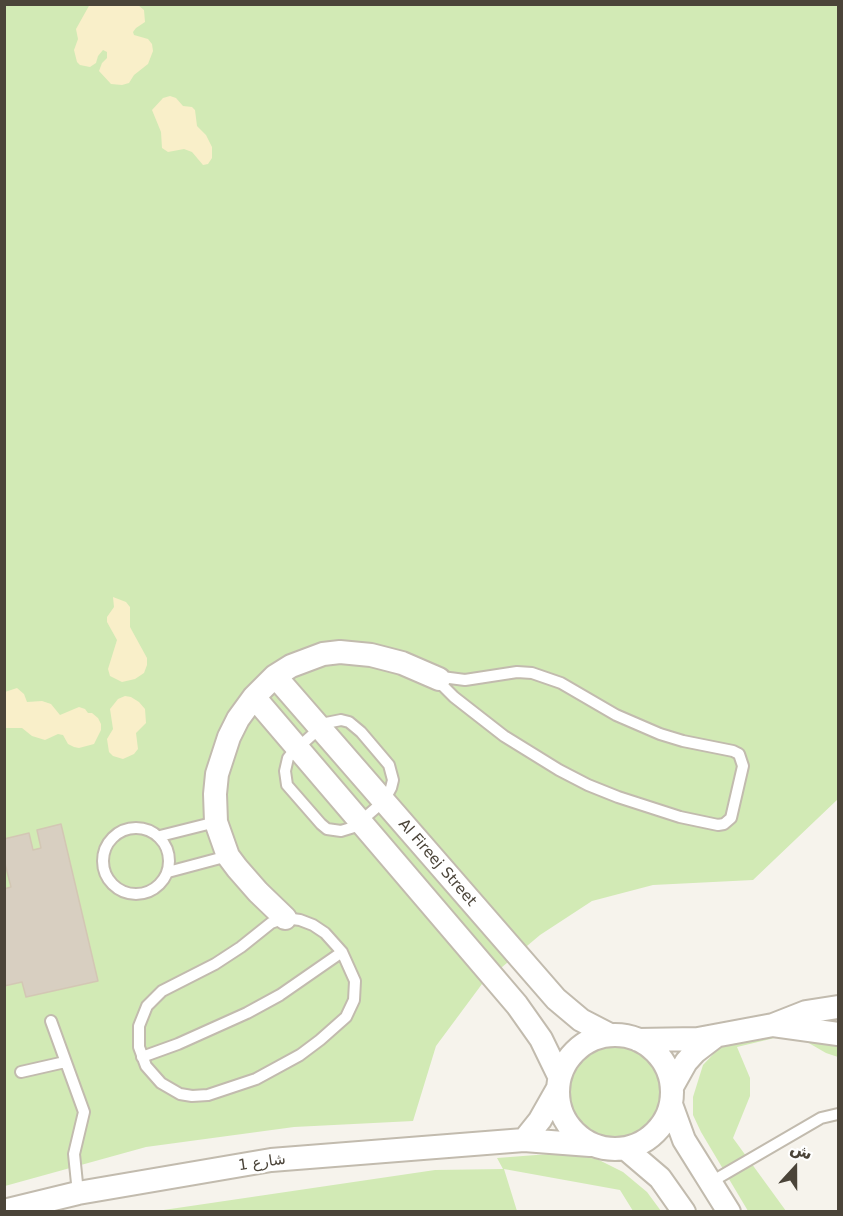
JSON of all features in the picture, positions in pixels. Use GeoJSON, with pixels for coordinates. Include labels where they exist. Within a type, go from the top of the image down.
{"type":"FeatureCollection","features":[{"type":"Feature","properties":{"kind":"street"},"geometry":{"type":"LineString","coordinates":[[285,918],[258,892],[228,856],[216,822],[215,794],[222,755],[238,719],[254,697],[275,676],[307,659],[340,652],[387,658],[439,680]]}},
{"type":"Feature","properties":{"kind":"street","name":"Al Fireej Street"},"geometry":{"type":"LineString","coordinates":[[275,676],[556,999],[581,1020],[610,1035]]}},
{"type":"Feature","properties":{"kind":"street"},"geometry":{"type":"LineString","coordinates":[[254,697],[517,1005],[541,1039],[558,1083],[558,1103],[562,1116],[579,1137],[603,1149],[626,1149],[653,1136],[662,1126],[686,1062],[717,1035]]}},
{"type":"Feature","properties":{"kind":"street"},"geometry":{"type":"LineString","coordinates":[[524,1140],[540,1120],[565,1064],[573,1052],[597,1038],[610,1035],[638,1040],[678,1041],[773,1025],[806,1012],[838,1007]]}},
{"type":"Feature","properties":{"kind":"street"},"geometry":{"type":"LineString","coordinates":[[773,1025],[838,1034]]}},
{"type":"Feature","properties":{"kind":"street"},"geometry":{"type":"LineString","coordinates":[[638,1040],[658,1054],[670,1075],[672,1097],[684,1140],[729,1212]]}},
{"type":"Feature","properties":{"kind":"street","name":"شارع 1"},"geometry":{"type":"LineString","coordinates":[[4,1211],[78,1193],[271,1160],[524,1140],[590,1144]]}},
{"type":"Feature","properties":{"kind":"street"},"geometry":{"type":"LineString","coordinates":[[626,1149],[660,1178],[684,1212]]}},
{"type":"Feature","properties":{"kind":"lane"},"geometry":{"type":"LineString","coordinates":[[501,673],[532,673],[561,683],[595,704],[637,725],[682,741],[736,753],[742,760],[743,766],[731,818],[724,824],[718,825],[680,817],[588,785],[531,754],[504,736],[454,697],[439,683],[439,680],[444,677],[465,680],[501,673]]}},
{"type":"Feature","properties":{"kind":"lane"},"geometry":{"type":"LineString","coordinates":[[320,728],[288,758],[285,771],[287,785],[291,791],[327,829],[340,831],[348,830],[360,822],[384,801]]}},
{"type":"Feature","properties":{"kind":"lane"},"geometry":{"type":"LineString","coordinates":[[160,836],[216,822]]}},
{"type":"Feature","properties":{"kind":"lane"},"geometry":{"type":"LineString","coordinates":[[132,827],[151,831],[160,836],[169,853],[168,872],[164,881],[156,888],[137,894],[118,889],[105,873],[103,863],[107,844],[113,836],[132,827]]}},
{"type":"Feature","properties":{"kind":"lane"},"geometry":{"type":"LineString","coordinates":[[168,872],[228,856]]}},
{"type":"Feature","properties":{"kind":"lane"},"geometry":{"type":"LineString","coordinates":[[285,918],[313,925],[325,933],[342,952],[355,981],[351,1009],[340,1024],[320,1040],[278,1067],[232,1087],[208,1095],[192,1096],[180,1094],[161,1083],[142,1057],[139,1047],[139,1026],[147,1006],[154,998],[215,964],[272,923],[285,918]]}},
{"type":"Feature","properties":{"kind":"lane"},"geometry":{"type":"LineString","coordinates":[[142,1057],[178,1044],[247,1013],[288,990],[342,952]]}},
{"type":"Feature","properties":{"kind":"lane"},"geometry":{"type":"LineString","coordinates":[[51,1021],[84,1112],[74,1154],[78,1193]]}},
{"type":"Feature","properties":{"kind":"lane"},"geometry":{"type":"LineString","coordinates":[[21,1072],[65,1062]]}},
{"type":"Feature","properties":{"kind":"lane"},"geometry":{"type":"LineString","coordinates":[[711,1182],[821,1118],[838,1114]]}},
{"type":"Feature","properties":{"kind":"green space"},"geometry":{"type":"Polygon","coordinates":[[[5,5],[838,5],[838,799],[753,880],[653,885],[592,901],[540,935],[482,984],[436,1046],[413,1121],[294,1127],[146,1147],[5,1186],[5,5]]]}},
{"type":"Feature","properties":{"kind":"green space"},"geometry":{"type":"Polygon","coordinates":[[[797,1027],[838,1045],[838,1057],[793,1036],[783,1036],[737,1047],[750,1078],[750,1096],[733,1138],[786,1211],[748,1211],[701,1132],[693,1115],[693,1097],[703,1065],[720,1047],[733,1038],[752,1032],[797,1027]]]}},
{"type":"Feature","properties":{"kind":"green space"},"geometry":{"type":"Polygon","coordinates":[[[616,1047],[634,1051],[648,1061],[658,1075],[662,1093],[658,1111],[648,1125],[634,1135],[616,1139],[598,1135],[584,1125],[574,1111],[570,1093],[574,1075],[584,1061],[598,1051],[616,1047]]]}},
{"type":"Feature","properties":{"kind":"green space"},"geometry":{"type":"Polygon","coordinates":[[[562,1153],[597,1159],[623,1172],[647,1192],[661,1211],[633,1211],[620,1190],[504,1169],[517,1211],[150,1212],[435,1170],[503,1169],[497,1158],[562,1153]]]}},
{"type":"Feature","properties":{"kind":"sand"},"geometry":{"type":"Polygon","coordinates":[[[90,4],[138,5],[144,10],[145,22],[133,32],[134,35],[148,39],[153,51],[148,64],[134,75],[129,83],[111,84],[99,71],[107,58],[107,52],[103,50],[96,63],[90,67],[77,62],[74,50],[78,39],[76,29],[90,4]]]}},
{"type":"Feature","properties":{"kind":"sand"},"geometry":{"type":"Polygon","coordinates":[[[170,96],[176,98],[183,106],[192,107],[195,110],[197,126],[206,135],[212,147],[212,158],[208,164],[203,165],[192,152],[184,149],[168,152],[162,148],[161,132],[152,110],[163,98],[170,96]]]}},
{"type":"Feature","properties":{"kind":"sand"},"geometry":{"type":"Polygon","coordinates":[[[113,597],[126,602],[130,607],[130,627],[147,658],[144,673],[135,679],[122,682],[110,676],[108,669],[117,640],[107,622],[107,617],[114,607],[113,597]]]}},
{"type":"Feature","properties":{"kind":"sand"},"geometry":{"type":"Polygon","coordinates":[[[17,688],[24,694],[27,702],[42,701],[51,704],[60,715],[79,707],[92,713],[101,724],[101,730],[94,744],[79,748],[68,744],[63,735],[58,734],[45,740],[32,736],[22,728],[5,728],[5,692],[17,688]]]}},
{"type":"Feature","properties":{"kind":"sand"},"geometry":{"type":"Polygon","coordinates":[[[125,696],[139,702],[145,709],[146,723],[136,733],[138,749],[134,754],[123,759],[109,752],[107,739],[113,729],[110,709],[118,699],[125,696]]]}},
{"type":"Feature","properties":{"kind":"building"},"geometry":{"type":"Polygon","coordinates":[[[61,824],[98,981],[26,997],[22,982],[4,986],[4,889],[11,887],[4,860],[4,839],[29,833],[33,850],[41,848],[37,830],[61,824]]]}}]}
